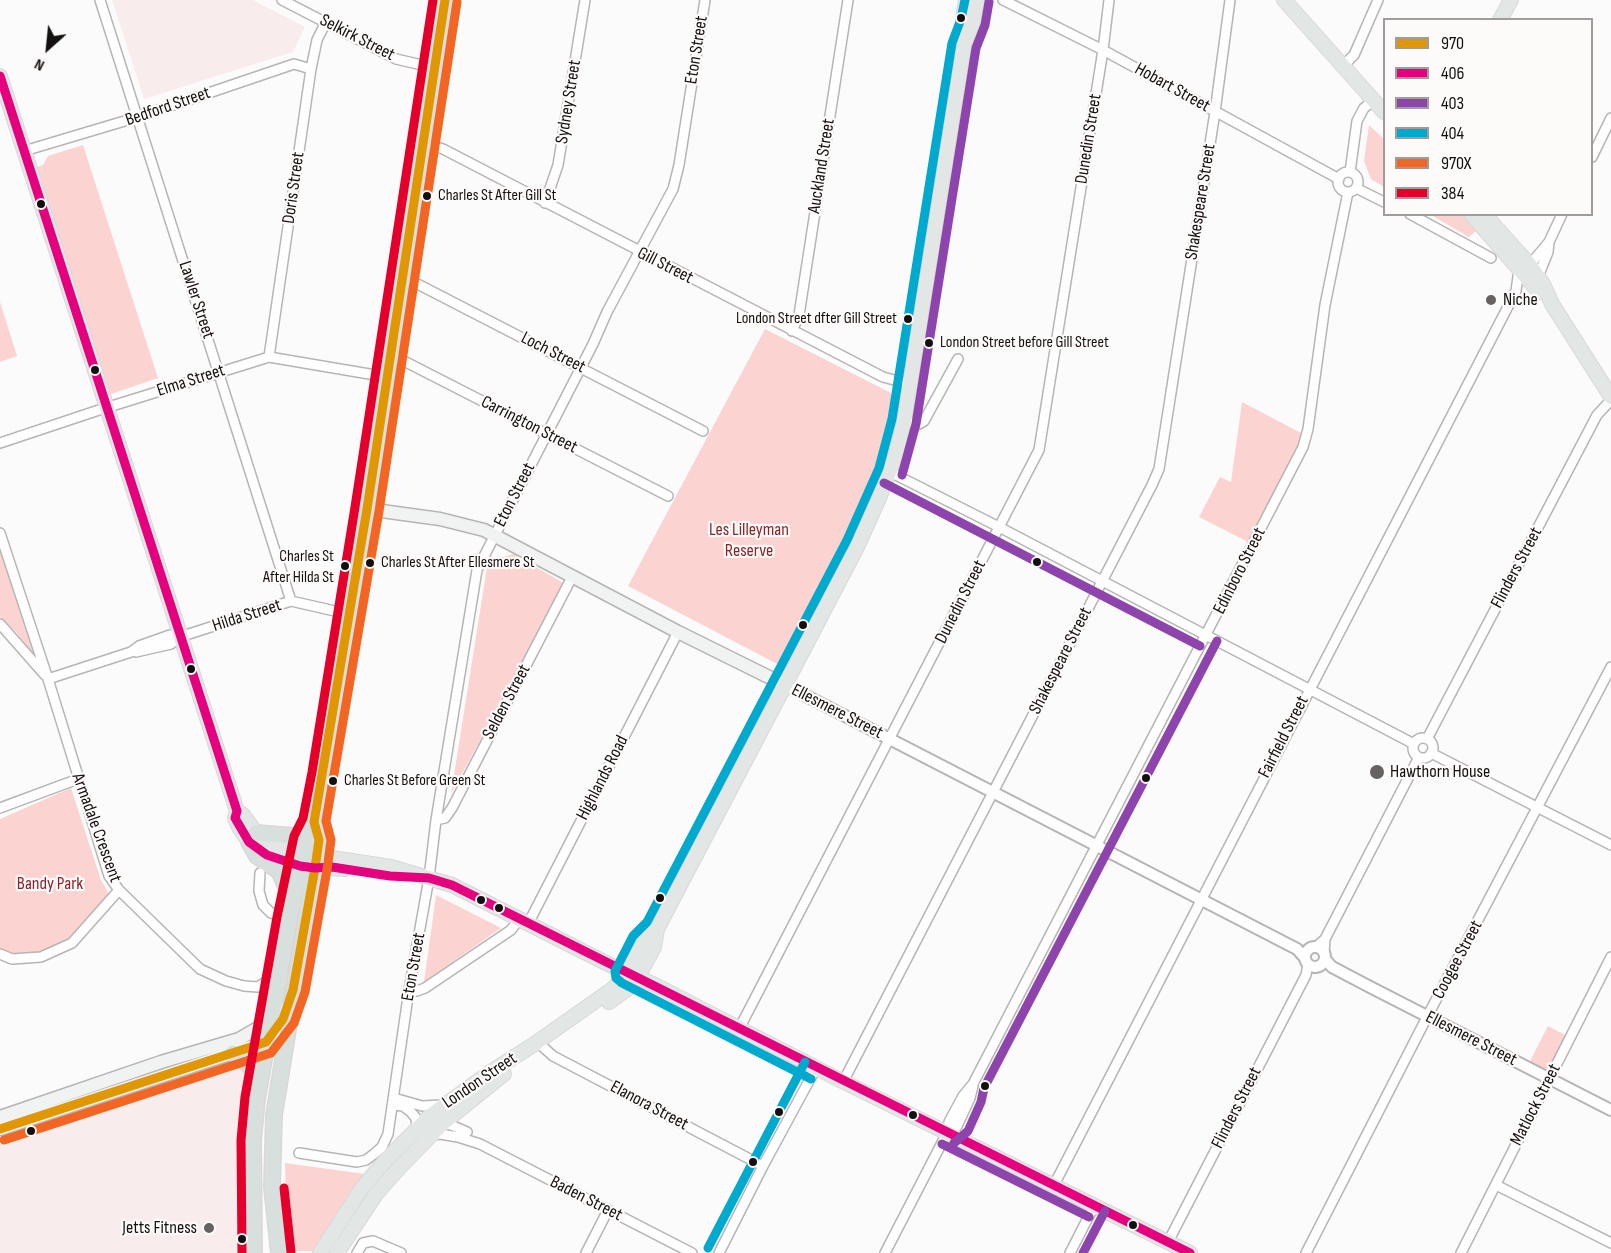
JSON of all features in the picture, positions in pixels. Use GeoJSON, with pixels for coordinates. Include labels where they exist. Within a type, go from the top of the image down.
{"type":"FeatureCollection","features":[{"type":"Feature","properties":{"kind":"highway"},"geometry":{"type":"LineString","coordinates":[[281,1250],[272,1187],[273,1130],[309,860],[306,838],[314,822],[324,774],[445,0]]}},
{"type":"Feature","properties":{"kind":"highway"},"geometry":{"type":"LineString","coordinates":[[293,903],[279,871],[257,856],[252,838],[294,836],[314,822]]}},
{"type":"Feature","properties":{"kind":"highway"},"geometry":{"type":"LineString","coordinates":[[254,1253],[254,1123],[271,1013],[273,978],[293,903],[309,860]]}},
{"type":"Feature","properties":{"kind":"highway"},"geometry":{"type":"LineString","coordinates":[[233,1053],[241,1057],[261,1078]]}},
{"type":"Feature","properties":{"kind":"main road","name":"London Street"},"geometry":{"type":"LineString","coordinates":[[320,1253],[362,1188],[415,1131],[444,1105],[616,998],[654,947],[657,929],[858,545],[890,472],[904,422],[964,45],[963,18],[966,0]]}},
{"type":"Feature","properties":{"kind":"main road","name":"London Street"},"geometry":{"type":"LineString","coordinates":[[964,45],[973,22],[977,0]]}},
{"type":"Feature","properties":{"kind":"main road"},"geometry":{"type":"LineString","coordinates":[[1284,0],[1383,111]]}},
{"type":"Feature","properties":{"kind":"main road"},"geometry":{"type":"LineString","coordinates":[[1501,18],[1510,0]]}},
{"type":"Feature","properties":{"kind":"main road"},"geometry":{"type":"LineString","coordinates":[[1,80],[237,811],[235,818],[239,827],[267,855],[309,860],[332,867],[390,876],[429,878],[452,885],[633,974],[843,1082],[1190,1253]]}},
{"type":"Feature","properties":{"kind":"main road"},"geometry":{"type":"LineString","coordinates":[[1473,216],[1524,267]]}},
{"type":"Feature","properties":{"kind":"main road"},"geometry":{"type":"LineString","coordinates":[[1486,216],[1552,304],[1611,398]]}},
{"type":"Feature","properties":{"kind":"main road","name":"Ellesmere Street"},"geometry":{"type":"LineString","coordinates":[[367,509],[440,519],[476,527],[785,685]]}},
{"type":"Feature","properties":{"kind":"main road"},"geometry":{"type":"LineString","coordinates":[[0,1117],[266,1042],[283,1019],[293,990]]}},
{"type":"Feature","properties":{"kind":"main road"},"geometry":{"type":"LineString","coordinates":[[0,1129],[239,1039],[258,1028],[271,1013]]}},
{"type":"Feature","properties":{"kind":"main road","name":"London Street"},"geometry":{"type":"LineString","coordinates":[[336,1253],[376,1194],[431,1135],[498,1077],[541,1044]]}},
{"type":"Feature","properties":{"kind":"street","name":"Lawler Street"},"geometry":{"type":"LineString","coordinates":[[100,0],[291,602]]}},
{"type":"Feature","properties":{"kind":"street","name":"Selkirk Street"},"geometry":{"type":"LineString","coordinates":[[282,0],[396,59],[435,68]]}},
{"type":"Feature","properties":{"kind":"street","name":"Sydney Street"},"geometry":{"type":"LineString","coordinates":[[545,203],[558,165],[585,0]]}},
{"type":"Feature","properties":{"kind":"street","name":"Eton Street"},"geometry":{"type":"LineString","coordinates":[[299,1153],[357,1162],[366,1160],[382,1147],[388,1134],[474,582],[483,556],[607,312],[673,189],[679,165],[705,0]]}},
{"type":"Feature","properties":{"kind":"street","name":"Auckland Street"},"geometry":{"type":"LineString","coordinates":[[792,331],[799,315],[848,0]]}},
{"type":"Feature","properties":{"kind":"street","name":"Hobart Street"},"geometry":{"type":"LineString","coordinates":[[1003,0],[1103,50],[1339,179]]}},
{"type":"Feature","properties":{"kind":"street","name":"Dunedin Street"},"geometry":{"type":"LineString","coordinates":[[739,1029],[891,739],[1042,441],[1109,0]]}},
{"type":"Feature","properties":{"kind":"street","name":"Shakespeare Street"},"geometry":{"type":"LineString","coordinates":[[843,1082],[1159,469],[1215,112],[1230,0]]}},
{"type":"Feature","properties":{"kind":"street"},"geometry":{"type":"LineString","coordinates":[[1343,66],[1354,55],[1378,0]]}},
{"type":"Feature","properties":{"kind":"street","name":"Doris Street"},"geometry":{"type":"LineString","coordinates":[[269,357],[311,69],[317,40],[326,22]]}},
{"type":"Feature","properties":{"kind":"street","name":"Bedford Street"},"geometry":{"type":"LineString","coordinates":[[24,151],[138,117],[294,64],[311,69]]}},
{"type":"Feature","properties":{"kind":"street"},"geometry":{"type":"LineString","coordinates":[[1350,172],[1357,121],[1364,108],[1374,100]]}},
{"type":"Feature","properties":{"kind":"street"},"geometry":{"type":"LineString","coordinates":[[1593,155],[1611,118]]}},
{"type":"Feature","properties":{"kind":"street","name":"Gill Street"},"geometry":{"type":"LineString","coordinates":[[423,143],[443,149],[883,377],[909,384]]}},
{"type":"Feature","properties":{"kind":"street"},"geometry":{"type":"LineString","coordinates":[[1352,190],[1358,179],[1355,174],[1343,173],[1339,179],[1339,186],[1383,202]]}},
{"type":"Feature","properties":{"kind":"street","name":"Edinboro Street"},"geometry":{"type":"LineString","coordinates":[[885,1253],[947,1133],[957,1126],[970,1098],[973,1084],[1304,447],[1325,305],[1352,190]]}},
{"type":"Feature","properties":{"kind":"street"},"geometry":{"type":"LineString","coordinates":[[1414,216],[1491,258]]}},
{"type":"Feature","properties":{"kind":"street"},"geometry":{"type":"LineString","coordinates":[[1535,281],[1561,216]]}},
{"type":"Feature","properties":{"kind":"street"},"geometry":{"type":"LineString","coordinates":[[1524,267],[1549,242]]}},
{"type":"Feature","properties":{"kind":"street","name":"Fairfield Street"},"geometry":{"type":"LineString","coordinates":[[1053,1185],[1516,291],[1524,267]]}},
{"type":"Feature","properties":{"kind":"street","name":"Loch Street"},"geometry":{"type":"LineString","coordinates":[[402,276],[703,431]]}},
{"type":"Feature","properties":{"kind":"street","name":"Fairfield Street"},"geometry":{"type":"LineString","coordinates":[[1516,291],[1535,281]]}},
{"type":"Feature","properties":{"kind":"street","name":"Carrington Street"},"geometry":{"type":"LineString","coordinates":[[390,356],[402,360],[668,496]]}},
{"type":"Feature","properties":{"kind":"street","name":"Elma Street"},"geometry":{"type":"LineString","coordinates":[[0,443],[269,357],[387,377]]}},
{"type":"Feature","properties":{"kind":"street"},"geometry":{"type":"LineString","coordinates":[[904,422],[919,424],[924,421],[958,359]]}},
{"type":"Feature","properties":{"kind":"street","name":"Flinders Street"},"geometry":{"type":"LineString","coordinates":[[1427,739],[1597,415],[1611,398]]}},
{"type":"Feature","properties":{"kind":"street"},"geometry":{"type":"LineString","coordinates":[[890,472],[1414,744]]}},
{"type":"Feature","properties":{"kind":"street"},"geometry":{"type":"LineString","coordinates":[[0,533],[48,680]]}},
{"type":"Feature","properties":{"kind":"street","name":"Selden Street"},"geometry":{"type":"LineString","coordinates":[[436,820],[445,818],[452,808],[572,577]]}},
{"type":"Feature","properties":{"kind":"street","name":"Hilda Street"},"geometry":{"type":"LineString","coordinates":[[48,680],[131,652],[141,652],[171,644],[180,634],[189,634],[291,602],[348,614]]}},
{"type":"Feature","properties":{"kind":"street","name":"Armadale Crescent"},"geometry":{"type":"LineString","coordinates":[[0,624],[48,680],[109,876],[119,890],[200,969],[226,981],[244,986],[258,987],[273,978]]}},
{"type":"Feature","properties":{"kind":"street","name":"Highlands Road"},"geometry":{"type":"LineString","coordinates":[[409,990],[417,991],[425,988],[523,921],[678,632]]}},
{"type":"Feature","properties":{"kind":"street","name":"Coogee Street"},"geometry":{"type":"LineString","coordinates":[[1306,1253],[1611,667]]}},
{"type":"Feature","properties":{"kind":"street","name":"Ellesmere Street"},"geometry":{"type":"LineString","coordinates":[[785,685],[1611,1110]]}},
{"type":"Feature","properties":{"kind":"street"},"geometry":{"type":"LineString","coordinates":[[1419,739],[1427,739],[1432,747],[1431,753],[1427,757],[1419,757],[1414,751],[1414,744],[1419,739]]}},
{"type":"Feature","properties":{"kind":"street"},"geometry":{"type":"LineString","coordinates":[[1431,753],[1611,845]]}},
{"type":"Feature","properties":{"kind":"street","name":"Flinders Street"},"geometry":{"type":"LineString","coordinates":[[1168,1242],[1316,960],[1419,757]]}},
{"type":"Feature","properties":{"kind":"street"},"geometry":{"type":"LineString","coordinates":[[0,808],[78,779]]}},
{"type":"Feature","properties":{"kind":"street"},"geometry":{"type":"LineString","coordinates":[[260,873],[259,891],[263,905],[271,913],[289,919]]}},
{"type":"Feature","properties":{"kind":"street"},"geometry":{"type":"LineString","coordinates":[[0,954],[12,959],[41,957],[72,943],[119,890]]}},
{"type":"Feature","properties":{"kind":"street","name":"Matlock Street"},"geometry":{"type":"LineString","coordinates":[[1461,1253],[1550,1079],[1607,976],[1611,957]]}},
{"type":"Feature","properties":{"kind":"street","name":"Elanora Street"},"geometry":{"type":"LineString","coordinates":[[541,1044],[553,1056],[763,1166]]}},
{"type":"Feature","properties":{"kind":"street"},"geometry":{"type":"LineString","coordinates":[[719,1253],[816,1068]]}},
{"type":"Feature","properties":{"kind":"street"},"geometry":{"type":"LineString","coordinates":[[393,1102],[422,1106],[444,1105]]}},
{"type":"Feature","properties":{"kind":"street"},"geometry":{"type":"LineString","coordinates":[[393,1102],[411,1111],[416,1118],[415,1131],[436,1123],[443,1123]]}},
{"type":"Feature","properties":{"kind":"street","name":"Baden Street"},"geometry":{"type":"LineString","coordinates":[[459,1110],[461,1121],[467,1132],[480,1144]]}},
{"type":"Feature","properties":{"kind":"street","name":"Baden Street"},"geometry":{"type":"LineString","coordinates":[[443,1123],[467,1132]]}},
{"type":"Feature","properties":{"kind":"street","name":"Baden Street"},"geometry":{"type":"LineString","coordinates":[[431,1135],[458,1137],[480,1144],[692,1253]]}},
{"type":"Feature","properties":{"kind":"street"},"geometry":{"type":"LineString","coordinates":[[1496,1185],[1611,1243]]}},
{"type":"Feature","properties":{"kind":"street"},"geometry":{"type":"LineString","coordinates":[[1070,1253],[1094,1206]]}},
{"type":"Feature","properties":{"kind":"street"},"geometry":{"type":"LineString","coordinates":[[586,1253],[608,1209]]}},
{"type":"Feature","properties":{"kind":"street"},"geometry":{"type":"LineString","coordinates":[[357,1253],[363,1243],[373,1241],[401,1253]]}},
{"type":"Feature","properties":{"kind":"shaded area"},"geometry":{"type":"Polygon","coordinates":[[[112,0],[253,0],[305,27],[293,52],[144,99],[112,0]]]}},
{"type":"Feature","properties":{"kind":"shaded area"},"geometry":{"type":"Polygon","coordinates":[[[234,1064],[245,1072],[247,1080],[242,1131],[241,1253],[0,1253],[0,1145],[100,1113],[234,1064]]]}},
{"type":"Feature","properties":{"kind":"green space"},"geometry":{"type":"Polygon","coordinates":[[[1369,125],[1383,138],[1383,186],[1371,179],[1364,161],[1369,125]]]}},
{"type":"Feature","properties":{"kind":"green space"},"geometry":{"type":"Polygon","coordinates":[[[83,145],[158,378],[105,396],[32,169],[43,165],[48,156],[83,145]]]}},
{"type":"Feature","properties":{"kind":"green space"},"geometry":{"type":"Polygon","coordinates":[[[1433,216],[1464,216],[1477,230],[1469,237],[1433,216]]]}},
{"type":"Feature","properties":{"kind":"green space"},"geometry":{"type":"Polygon","coordinates":[[[0,302],[17,356],[0,362],[0,302]]]}},
{"type":"Feature","properties":{"kind":"green space","name":"Les Lilleyman Reserve"},"geometry":{"type":"Polygon","coordinates":[[[765,329],[891,393],[893,405],[880,461],[867,499],[781,666],[628,586],[765,329]]]}},
{"type":"Feature","properties":{"kind":"green space"},"geometry":{"type":"Polygon","coordinates":[[[1242,402],[1303,434],[1302,442],[1250,543],[1199,517],[1220,477],[1231,482],[1242,402]]]}},
{"type":"Feature","properties":{"kind":"green space"},"geometry":{"type":"Polygon","coordinates":[[[0,551],[36,654],[33,655],[16,632],[0,617],[0,551]]]}},
{"type":"Feature","properties":{"kind":"green space"},"geometry":{"type":"Polygon","coordinates":[[[514,554],[565,584],[451,794],[488,561],[514,554]]]}},
{"type":"Feature","properties":{"kind":"green space","name":"Bandy Park"},"geometry":{"type":"Polygon","coordinates":[[[71,788],[101,880],[109,894],[71,937],[41,953],[15,956],[0,950],[0,819],[71,788]]]}},
{"type":"Feature","properties":{"kind":"green space"},"geometry":{"type":"Polygon","coordinates":[[[436,895],[501,928],[424,982],[436,895]]]}},
{"type":"Feature","properties":{"kind":"green space"},"geometry":{"type":"Polygon","coordinates":[[[1548,1026],[1567,1036],[1551,1068],[1541,1070],[1528,1065],[1548,1026]]]}},
{"type":"Feature","properties":{"kind":"green space"},"geometry":{"type":"Polygon","coordinates":[[[285,1163],[365,1174],[314,1251],[292,1251],[286,1209],[285,1163]]]}},
{"type":"Feature","properties":{"kind":"transit line","name":"384"},"geometry":{"type":"LineString","coordinates":[[242,1253],[241,1140],[245,1097],[277,917],[294,836],[303,818],[312,772],[433,0]]}},
{"type":"Feature","properties":{"kind":"transit line","name":"970"},"geometry":{"type":"LineString","coordinates":[[0,1129],[266,1042],[283,1019],[293,990],[315,868],[319,840],[314,822],[367,509],[445,0]]}},
{"type":"Feature","properties":{"kind":"transit line","name":"404"},"geometry":{"type":"LineString","coordinates":[[811,1079],[622,983],[616,978],[615,971],[633,936],[647,922],[847,540],[879,468],[892,419],[952,43],[965,0]]}},
{"type":"Feature","properties":{"kind":"transit line","name":"970X"},"geometry":{"type":"LineString","coordinates":[[4,1140],[271,1053],[294,1023],[305,992],[327,870],[331,840],[326,821],[379,511],[457,2]]}},
{"type":"Feature","properties":{"kind":"transit line","name":"403"},"geometry":{"type":"LineString","coordinates":[[902,475],[916,424],[976,48],[985,25],[989,2]]}},
{"type":"Feature","properties":{"kind":"transit line","name":"406"},"geometry":{"type":"LineString","coordinates":[[0,76],[237,811],[235,818],[249,842],[267,855],[300,866],[332,867],[390,876],[429,878],[452,885],[1190,1253]]}},
{"type":"Feature","properties":{"kind":"transit line","name":"403"},"geometry":{"type":"LineString","coordinates":[[884,483],[1200,646]]}},
{"type":"Feature","properties":{"kind":"transit line","name":"403"},"geometry":{"type":"LineString","coordinates":[[954,1143],[968,1131],[981,1102],[984,1088],[1217,641]]}},
{"type":"Feature","properties":{"kind":"transit line","name":"404"},"geometry":{"type":"LineString","coordinates":[[708,1248],[805,1062]]}},
{"type":"Feature","properties":{"kind":"transit line","name":"403"},"geometry":{"type":"LineString","coordinates":[[942,1144],[1089,1217]]}},
{"type":"Feature","properties":{"kind":"transit line","name":"384"},"geometry":{"type":"LineString","coordinates":[[284,1188],[291,1252]]}},
{"type":"Feature","properties":{"kind":"transit line","name":"403"},"geometry":{"type":"LineString","coordinates":[[1083,1253],[1105,1211]]}},
{"type":"Feature","properties":{"kind":"place","name":"Charles St After Gill St"},"geometry":{"type":"Point","coordinates":[427,196]}},
{"type":"Feature","properties":{"kind":"place","name":"Niche"},"geometry":{"type":"Point","coordinates":[1491,300]}},
{"type":"Feature","properties":{"kind":"place","name":"London Street dfter Gill Street"},"geometry":{"type":"Point","coordinates":[908,319]}},
{"type":"Feature","properties":{"kind":"place","name":"London Street before Gill Street"},"geometry":{"type":"Point","coordinates":[929,343]}},
{"type":"Feature","properties":{"kind":"place","name":"Charles St After Ellesmere St"},"geometry":{"type":"Point","coordinates":[370,563]}},
{"type":"Feature","properties":{"kind":"place","name":"Charles St After Hilda St"},"geometry":{"type":"Point","coordinates":[345,566]}},
{"type":"Feature","properties":{"kind":"place","name":"Hawthorn House"},"geometry":{"type":"Point","coordinates":[1377,772]}},
{"type":"Feature","properties":{"kind":"place","name":"Charles St Before Green St"},"geometry":{"type":"Point","coordinates":[333,781]}},
{"type":"Feature","properties":{"kind":"place","name":"Jetts Fitness"},"geometry":{"type":"Point","coordinates":[209,1228]}}]}
